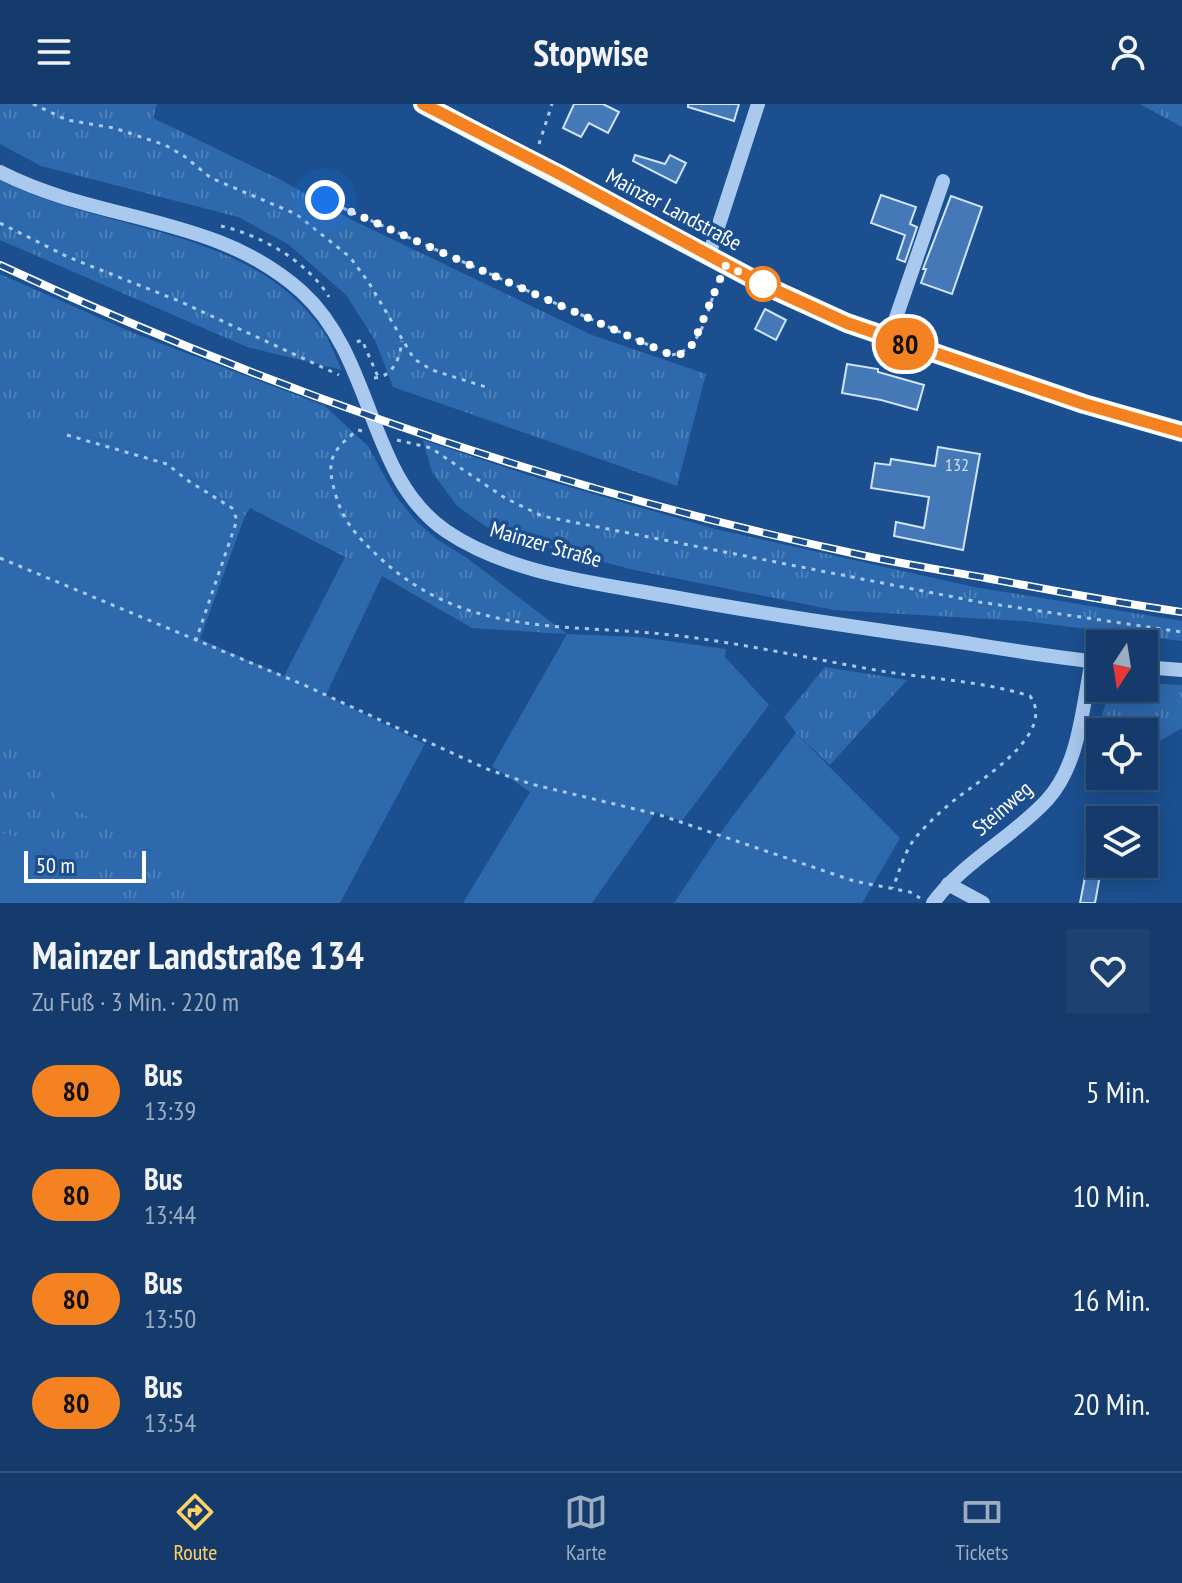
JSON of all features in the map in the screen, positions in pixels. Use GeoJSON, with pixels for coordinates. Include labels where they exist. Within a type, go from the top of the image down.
{"type":"FeatureCollection","features":[{"type":"Feature","properties":{"kind":"main road","name":"Mainzer Landstraße"},"geometry":{"type":"LineString","coordinates":[[423,104],[807,305],[889,338],[1084,404],[1182,432]]}},
{"type":"Feature","properties":{"kind":"street"},"geometry":{"type":"LineString","coordinates":[[717,260],[758,104]]}},
{"type":"Feature","properties":{"kind":"street","name":"Mainzer Straße"},"geometry":{"type":"LineString","coordinates":[[0,172],[35,189],[203,235],[265,263],[303,293],[326,318],[342,342],[404,487],[421,512],[447,532],[489,555],[558,575],[790,619],[1086,661]]}},
{"type":"Feature","properties":{"kind":"street"},"geometry":{"type":"LineString","coordinates":[[889,338],[943,181]]}},
{"type":"Feature","properties":{"kind":"street"},"geometry":{"type":"LineString","coordinates":[[1158,668],[1182,670]]}},
{"type":"Feature","properties":{"kind":"street","name":"Steinweg"},"geometry":{"type":"LineString","coordinates":[[930,903],[948,884],[1048,800],[1068,767],[1086,700]]}},
{"type":"Feature","properties":{"kind":"street"},"geometry":{"type":"LineString","coordinates":[[948,884],[983,903]]}},
{"type":"Feature","properties":{"kind":"path"},"geometry":{"type":"LineString","coordinates":[[33,104],[67,120],[114,128],[165,145],[211,178],[296,214],[350,257],[414,359],[432,370],[489,388]]}},
{"type":"Feature","properties":{"kind":"path"},"geometry":{"type":"LineString","coordinates":[[539,144],[552,104]]}},
{"type":"Feature","properties":{"kind":"path"},"geometry":{"type":"LineString","coordinates":[[325,200],[671,355],[681,354],[693,344],[717,260]]}},
{"type":"Feature","properties":{"kind":"path"},"geometry":{"type":"LineString","coordinates":[[0,223],[68,257],[179,301],[338,375],[379,379],[386,376],[400,356],[402,341]]}},
{"type":"Feature","properties":{"kind":"path"},"geometry":{"type":"LineString","coordinates":[[357,342],[362,340],[379,379]]}},
{"type":"Feature","properties":{"kind":"path"},"geometry":{"type":"LineString","coordinates":[[373,434],[358,430],[332,456],[329,473],[340,509],[355,535],[393,569],[434,597],[484,616],[539,626],[673,635],[886,672],[1007,689],[1030,696],[1036,709],[1033,728],[998,769],[955,800],[914,839],[893,888]]}},
{"type":"Feature","properties":{"kind":"path"},"geometry":{"type":"LineString","coordinates":[[67,435],[167,464],[232,508],[237,520],[196,640]]}},
{"type":"Feature","properties":{"kind":"path"},"geometry":{"type":"LineString","coordinates":[[386,442],[431,448],[505,498],[542,516],[979,602],[1182,632]]}},
{"type":"Feature","properties":{"kind":"path"},"geometry":{"type":"LineString","coordinates":[[0,558],[304,685],[487,769],[531,784],[660,815],[854,881],[910,892],[930,903]]}},
{"type":"Feature","properties":{"kind":"green space"},"geometry":{"type":"Polygon","coordinates":[[[0,104],[157,104],[153,118],[281,180],[348,218],[592,335],[706,374],[677,486],[393,387],[376,342],[346,295],[288,244],[238,217],[41,166],[0,144],[0,104]]]}},
{"type":"Feature","properties":{"kind":"green space"},"geometry":{"type":"Polygon","coordinates":[[[1140,104],[1182,104],[1182,127],[1140,104]]]}},
{"type":"Feature","properties":{"kind":"green space"},"geometry":{"type":"Polygon","coordinates":[[[0,180],[41,198],[216,251],[256,270],[292,296],[323,331],[342,370],[247,347],[0,240],[0,180]]]}},
{"type":"Feature","properties":{"kind":"green space"},"geometry":{"type":"Polygon","coordinates":[[[0,274],[136,334],[325,406],[368,446],[395,495],[416,521],[567,634],[472,628],[382,576],[250,508],[245,516],[169,461],[67,430],[0,417],[0,274]]]}},
{"type":"Feature","properties":{"kind":"green space"},"geometry":{"type":"Polygon","coordinates":[[[0,417],[67,430],[169,461],[245,516],[200,639],[284,676],[345,557],[382,576],[326,695],[425,744],[340,903],[228,903],[191,873],[57,799],[34,749],[0,727],[0,417]]]}},
{"type":"Feature","properties":{"kind":"green space"},"geometry":{"type":"Polygon","coordinates":[[[423,440],[531,476],[715,529],[974,587],[1182,621],[1182,641],[1158,638],[1158,630],[1095,630],[1024,621],[834,610],[634,570],[488,528],[457,506],[432,472],[423,440]]]}},
{"type":"Feature","properties":{"kind":"green space"},"geometry":{"type":"Polygon","coordinates":[[[567,634],[639,637],[726,649],[725,657],[769,705],[682,821],[656,812],[592,903],[463,903],[530,792],[492,766],[567,634]]]}},
{"type":"Feature","properties":{"kind":"green space"},"geometry":{"type":"Polygon","coordinates":[[[825,667],[907,680],[830,765],[796,733],[784,717],[825,667]]]}},
{"type":"Feature","properties":{"kind":"green space"},"geometry":{"type":"Polygon","coordinates":[[[1158,684],[1182,685],[1182,728],[1158,742],[1158,718],[1101,718],[1106,702],[1158,702],[1158,684]]]}},
{"type":"Feature","properties":{"kind":"green space"},"geometry":{"type":"Polygon","coordinates":[[[0,727],[34,749],[57,799],[191,873],[228,903],[107,903],[111,887],[28,840],[0,833],[0,727]]]}},
{"type":"Feature","properties":{"kind":"green space"},"geometry":{"type":"Polygon","coordinates":[[[796,733],[900,838],[862,903],[674,903],[726,825],[796,733]]]}},
{"type":"Feature","properties":{"kind":"green space"},"geometry":{"type":"Polygon","coordinates":[[[0,833],[28,840],[112,887],[107,903],[0,903],[0,833]]]}},
{"type":"Feature","properties":{"kind":"building"},"geometry":{"type":"Polygon","coordinates":[[[574,104],[603,104],[619,112],[608,133],[589,123],[581,137],[563,128],[574,104]]]}},
{"type":"Feature","properties":{"kind":"building"},"geometry":{"type":"Polygon","coordinates":[[[688,104],[739,104],[734,121],[688,107],[688,104]]]}},
{"type":"Feature","properties":{"kind":"building"},"geometry":{"type":"Polygon","coordinates":[[[635,155],[665,164],[670,155],[686,163],[676,183],[633,161],[635,155]]]}},
{"type":"Feature","properties":{"kind":"building"},"geometry":{"type":"Polygon","coordinates":[[[881,195],[916,207],[910,224],[917,227],[905,262],[897,259],[905,235],[871,223],[881,195]]]}},
{"type":"Feature","properties":{"kind":"building"},"geometry":{"type":"Polygon","coordinates":[[[951,196],[982,207],[952,294],[921,283],[926,269],[923,269],[951,196]]]}},
{"type":"Feature","properties":{"kind":"building"},"geometry":{"type":"Polygon","coordinates":[[[765,309],[786,320],[776,340],[755,329],[765,309]]]}},
{"type":"Feature","properties":{"kind":"building"},"geometry":{"type":"Polygon","coordinates":[[[847,364],[878,369],[878,372],[924,385],[917,410],[842,393],[847,364]]]}},
{"type":"Feature","properties":{"kind":"building"},"geometry":{"type":"Polygon","coordinates":[[[938,447],[980,454],[963,550],[894,536],[896,522],[924,528],[929,497],[871,488],[875,463],[890,465],[891,459],[935,466],[938,447]]]}},
{"type":"Feature","properties":{"kind":"building"},"geometry":{"type":"Polygon","coordinates":[[[1086,872],[1086,878],[1099,878],[1095,903],[1080,903],[1086,872]]]}},
{"type":"Feature","properties":{"kind":"railway"},"geometry":{"type":"LineString","coordinates":[[0,265],[103,311],[312,395],[418,433],[634,499],[852,553],[1182,612]]}},
{"type":"Feature","properties":{"kind":"bus line","name":"80"},"geometry":{"type":"LineString","coordinates":[[423,104],[766,286],[847,323],[1002,378],[1182,432]]}},
{"type":"Feature","properties":{"kind":"route"},"geometry":{"type":"LineString","coordinates":[[325,200],[671,355],[681,354],[693,344],[726,265],[766,286],[763,284]]}}]}
